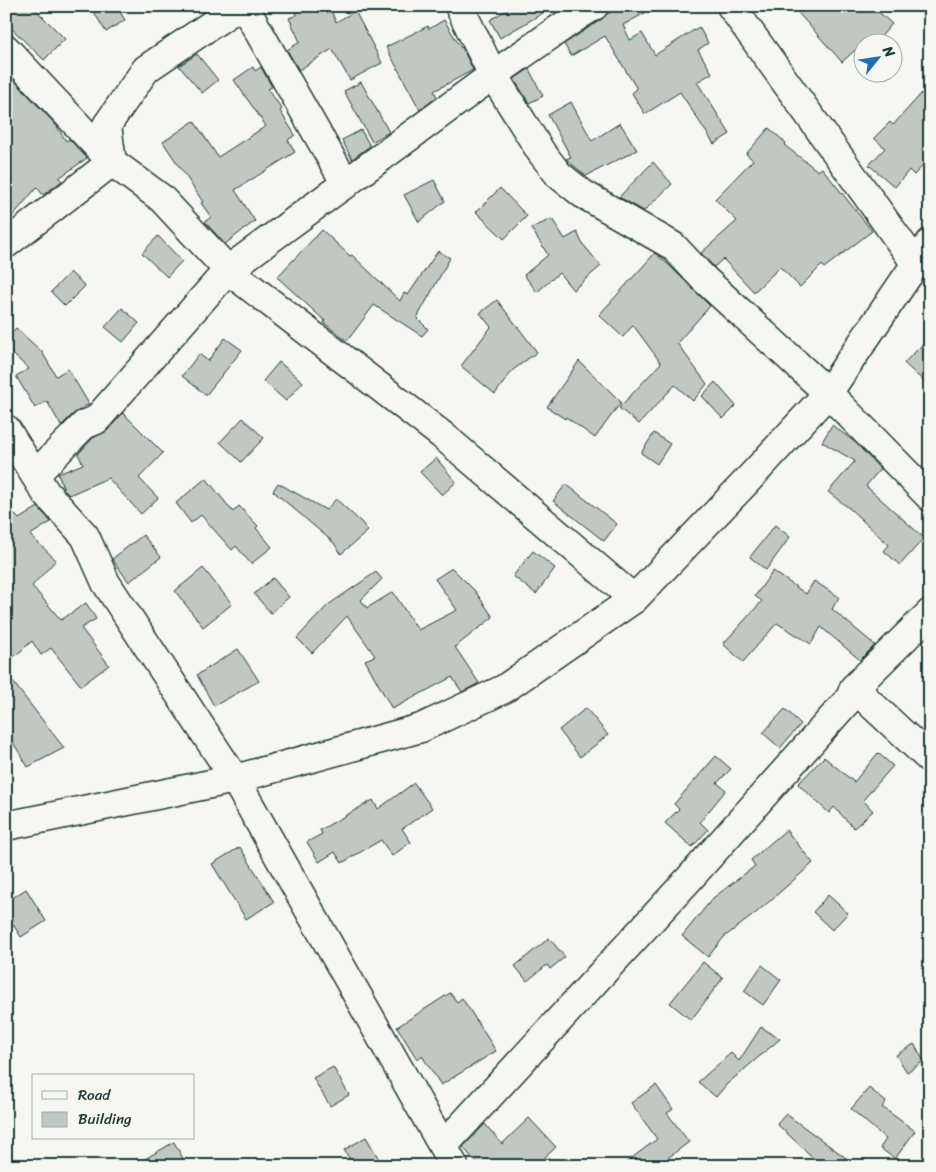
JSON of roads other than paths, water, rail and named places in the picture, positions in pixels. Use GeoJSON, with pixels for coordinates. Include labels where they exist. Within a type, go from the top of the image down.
{"type":"FeatureCollection","features":[{"type":"Feature","properties":{"kind":"street"},"geometry":{"type":"LineString","coordinates":[[112,162],[107,124],[146,70],[239,6]]}},
{"type":"Feature","properties":{"kind":"street"},"geometry":{"type":"LineString","coordinates":[[244,6],[346,184]]}},
{"type":"Feature","properties":{"kind":"street"},"geometry":{"type":"LineString","coordinates":[[459,6],[493,75],[541,152],[559,175],[584,194],[673,246],[704,279],[828,393],[930,497]]}},
{"type":"Feature","properties":{"kind":"street"},"geometry":{"type":"LineString","coordinates":[[35,475],[84,425],[96,420],[228,270],[493,75],[594,6]]}},
{"type":"Feature","properties":{"kind":"street"},"geometry":{"type":"LineString","coordinates":[[6,826],[235,779],[421,728],[504,689],[634,600],[828,393],[923,254],[731,6]]}},
{"type":"Feature","properties":{"kind":"street"},"geometry":{"type":"LineString","coordinates":[[6,49],[112,162],[161,198],[228,270],[442,436],[634,600]]}},
{"type":"Feature","properties":{"kind":"street"},"geometry":{"type":"LineString","coordinates":[[6,244],[112,162]]}},
{"type":"Feature","properties":{"kind":"street"},"geometry":{"type":"LineString","coordinates":[[6,429],[46,493],[86,536],[106,583],[235,779],[449,1155],[689,878],[850,698],[854,688],[930,613]]}},
{"type":"Feature","properties":{"kind":"street"},"geometry":{"type":"LineString","coordinates":[[854,688],[930,758]]}}]}
